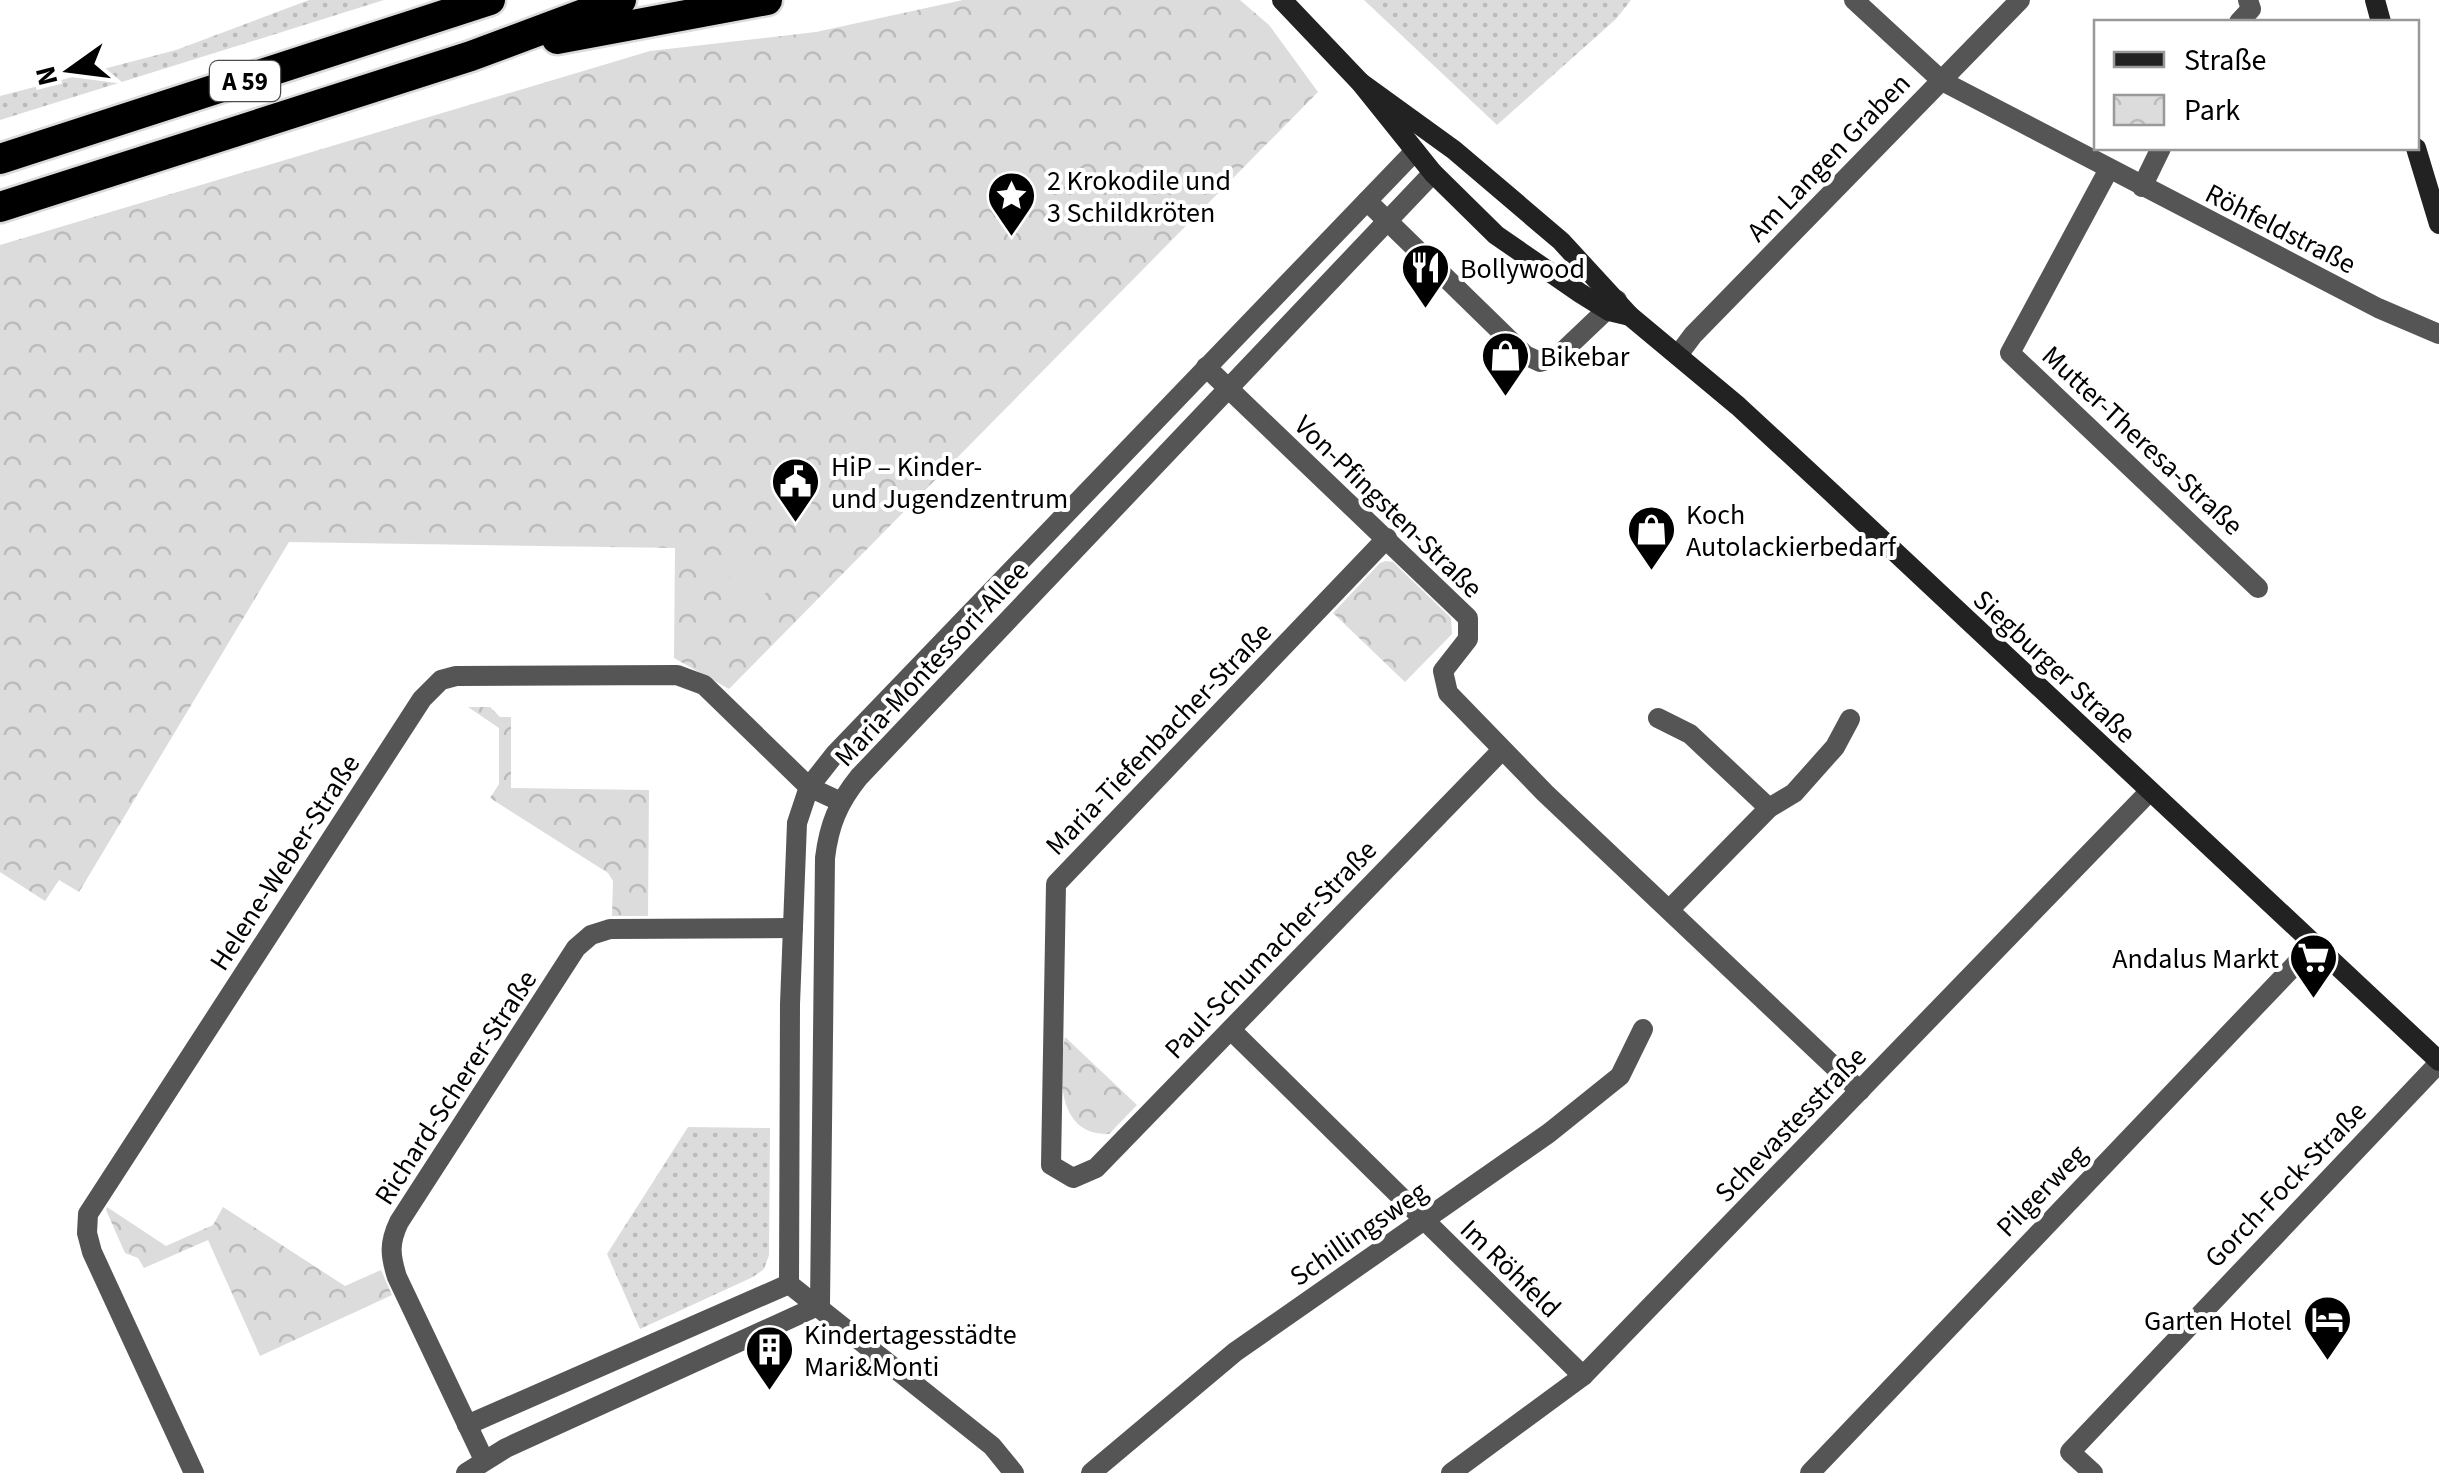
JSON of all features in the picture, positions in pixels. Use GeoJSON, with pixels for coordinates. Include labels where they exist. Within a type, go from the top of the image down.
{"type":"FeatureCollection","features":[{"type":"Feature","properties":{"kind":"highway","name":"A 59"},"geometry":{"type":"LineString","coordinates":[[0,159],[490,0]]}},
{"type":"Feature","properties":{"kind":"highway","name":"A 59"},"geometry":{"type":"LineString","coordinates":[[0,207],[471,56],[620,0]]}},
{"type":"Feature","properties":{"kind":"highway"},"geometry":{"type":"LineString","coordinates":[[471,56],[767,0]]}},
{"type":"Feature","properties":{"kind":"main road","name":"Siegburger Straße"},"geometry":{"type":"LineString","coordinates":[[1282,0],[1360,82],[1434,173],[1496,235],[1536,266],[1619,309],[1678,355],[1818,480],[2439,1062]]}},
{"type":"Feature","properties":{"kind":"main road","name":"Siegburger Straße"},"geometry":{"type":"LineString","coordinates":[[1360,82],[1454,150],[1561,241],[1619,309]]}},
{"type":"Feature","properties":{"kind":"main road"},"geometry":{"type":"LineString","coordinates":[[1434,173],[1454,150]]}},
{"type":"Feature","properties":{"kind":"main road"},"geometry":{"type":"LineString","coordinates":[[2417,150],[2439,224]]}},
{"type":"Feature","properties":{"kind":"street","name":"Röhfeldstraße"},"geometry":{"type":"LineString","coordinates":[[1854,0],[1942,80],[2378,308],[2439,334]]}},
{"type":"Feature","properties":{"kind":"street","name":"Am Langen Graben"},"geometry":{"type":"LineString","coordinates":[[1678,355],[1693,335],[2020,0]]}},
{"type":"Feature","properties":{"kind":"street"},"geometry":{"type":"LineString","coordinates":[[2142,187],[2160,150]]}},
{"type":"Feature","properties":{"kind":"street","name":"Maria-Montessori-Allee"},"geometry":{"type":"LineString","coordinates":[[789,1284],[797,823],[809,788],[835,754],[1415,151]]}},
{"type":"Feature","properties":{"kind":"street","name":"Mutter-Theresa-Straße"},"geometry":{"type":"LineString","coordinates":[[2108,169],[2010,353],[2258,588]]}},
{"type":"Feature","properties":{"kind":"street","name":"Maria-Montessori-Allee"},"geometry":{"type":"LineString","coordinates":[[820,1305],[825,858],[828,832],[839,801],[1434,173]]}},
{"type":"Feature","properties":{"kind":"street"},"geometry":{"type":"LineString","coordinates":[[1367,201],[1525,355],[1540,362],[1556,358],[1619,309]]}},
{"type":"Feature","properties":{"kind":"street","name":"Von-Pfingsten-Straße"},"geometry":{"type":"LineString","coordinates":[[1206,366],[1468,618],[1468,639],[1443,671],[1448,693],[1502,750],[1860,1091]]}},
{"type":"Feature","properties":{"kind":"street","name":"Maria-Tiefenbacher-Straße"},"geometry":{"type":"LineString","coordinates":[[1073,1178],[1051,1165],[1056,884],[1386,538]]}},
{"type":"Feature","properties":{"kind":"street","name":"Helene-Weber-Straße"},"geometry":{"type":"LineString","coordinates":[[194,1473],[92,1252],[86,1233],[88,1214],[422,699],[441,680],[456,676],[676,675],[704,685],[809,788],[839,801]]}},
{"type":"Feature","properties":{"kind":"street"},"geometry":{"type":"LineString","coordinates":[[1658,718],[1690,734],[1768,808]]}},
{"type":"Feature","properties":{"kind":"street"},"geometry":{"type":"LineString","coordinates":[[1670,909],[1768,808],[1794,793],[1835,748],[1850,720]]}},
{"type":"Feature","properties":{"kind":"street","name":"Paul-Schumacher-Straße"},"geometry":{"type":"LineString","coordinates":[[1073,1178],[1096,1168],[1502,750]]}},
{"type":"Feature","properties":{"kind":"street","name":"Schevastesstraße"},"geometry":{"type":"LineString","coordinates":[[1450,1473],[1583,1376],[2149,792]]}},
{"type":"Feature","properties":{"kind":"street","name":"Richard-Scherer-Straße"},"geometry":{"type":"LineString","coordinates":[[484,1460],[400,1285],[390,1240],[576,948],[591,935],[610,929],[793,928]]}},
{"type":"Feature","properties":{"kind":"street","name":"Pilgerweg"},"geometry":{"type":"LineString","coordinates":[[1810,1473],[2313,946]]}},
{"type":"Feature","properties":{"kind":"street","name":"Schillingsweg"},"geometry":{"type":"LineString","coordinates":[[1091,1473],[1235,1352],[1548,1134],[1620,1076],[1643,1029]]}},
{"type":"Feature","properties":{"kind":"street","name":"Im Röhfeld"},"geometry":{"type":"LineString","coordinates":[[1230,1030],[1583,1376]]}},
{"type":"Feature","properties":{"kind":"street","name":"Gorch-Fock-Straße"},"geometry":{"type":"LineString","coordinates":[[2092,1473],[2070,1452],[2439,1062]]}},
{"type":"Feature","properties":{"kind":"street"},"geometry":{"type":"LineString","coordinates":[[467,1425],[789,1284],[992,1446],[1014,1473]]}},
{"type":"Feature","properties":{"kind":"street"},"geometry":{"type":"LineString","coordinates":[[466,1473],[484,1460],[820,1305]]}},
{"type":"Feature","properties":{"kind":"green space"},"geometry":{"type":"Polygon","coordinates":[[[309,0],[384,0],[0,120],[0,96],[176,50],[309,0]]]}},
{"type":"Feature","properties":{"kind":"green space"},"geometry":{"type":"Polygon","coordinates":[[[963,0],[1240,0],[1269,25],[1318,92],[729,689],[674,658],[675,548],[289,542],[79,892],[59,880],[45,901],[0,872],[0,245],[650,51],[816,32],[963,0]]]}},
{"type":"Feature","properties":{"kind":"green space"},"geometry":{"type":"Polygon","coordinates":[[[1364,0],[1631,0],[1616,19],[1497,125],[1364,0]]]}},
{"type":"Feature","properties":{"kind":"green space"},"geometry":{"type":"Polygon","coordinates":[[[745,545],[780,579],[756,603],[721,569],[745,545]]]}},
{"type":"Feature","properties":{"kind":"green space"},"geometry":{"type":"Polygon","coordinates":[[[1386,561],[1393,562],[1451,618],[1452,634],[1405,682],[1333,613],[1386,561]]]}},
{"type":"Feature","properties":{"kind":"green space"},"geometry":{"type":"Polygon","coordinates":[[[468,707],[490,707],[500,717],[511,717],[511,788],[649,790],[648,916],[612,916],[613,881],[608,873],[490,798],[499,784],[499,728],[468,707]]]}},
{"type":"Feature","properties":{"kind":"green space"},"geometry":{"type":"Polygon","coordinates":[[[1065,1037],[1137,1105],[1109,1134],[1092,1132],[1070,1114],[1062,1085],[1065,1037]]]}},
{"type":"Feature","properties":{"kind":"green space"},"geometry":{"type":"Polygon","coordinates":[[[688,1127],[770,1128],[769,1255],[764,1269],[753,1277],[640,1329],[607,1254],[688,1127]]]}},
{"type":"Feature","properties":{"kind":"green space"},"geometry":{"type":"Polygon","coordinates":[[[107,1207],[166,1246],[213,1225],[223,1207],[345,1286],[381,1270],[392,1295],[260,1356],[208,1240],[144,1268],[138,1258],[125,1253],[107,1207]]]}},
{"type":"Feature","properties":{"kind":"place","name":"2 Krokodile und 3 Schildkröten"},"geometry":{"type":"Point","coordinates":[1012,238]}},
{"type":"Feature","properties":{"kind":"place","name":"Bollywood"},"geometry":{"type":"Point","coordinates":[1425,310]}},
{"type":"Feature","properties":{"kind":"place","name":"Bikebar"},"geometry":{"type":"Point","coordinates":[1505,398]}},
{"type":"Feature","properties":{"kind":"place","name":"HiP – Kinder- und Jugendzentrum"},"geometry":{"type":"Point","coordinates":[796,524]}},
{"type":"Feature","properties":{"kind":"place","name":"Koch Autolackierbedarf"},"geometry":{"type":"Point","coordinates":[1651,572]}},
{"type":"Feature","properties":{"kind":"place","name":"Andalus Markt"},"geometry":{"type":"Point","coordinates":[2314,1000]}},
{"type":"Feature","properties":{"kind":"place","name":"Garten Hotel"},"geometry":{"type":"Point","coordinates":[2327,1362]}},
{"type":"Feature","properties":{"kind":"place","name":"Kindertagesstädte Mari&Monti"},"geometry":{"type":"Point","coordinates":[769,1392]}}]}
